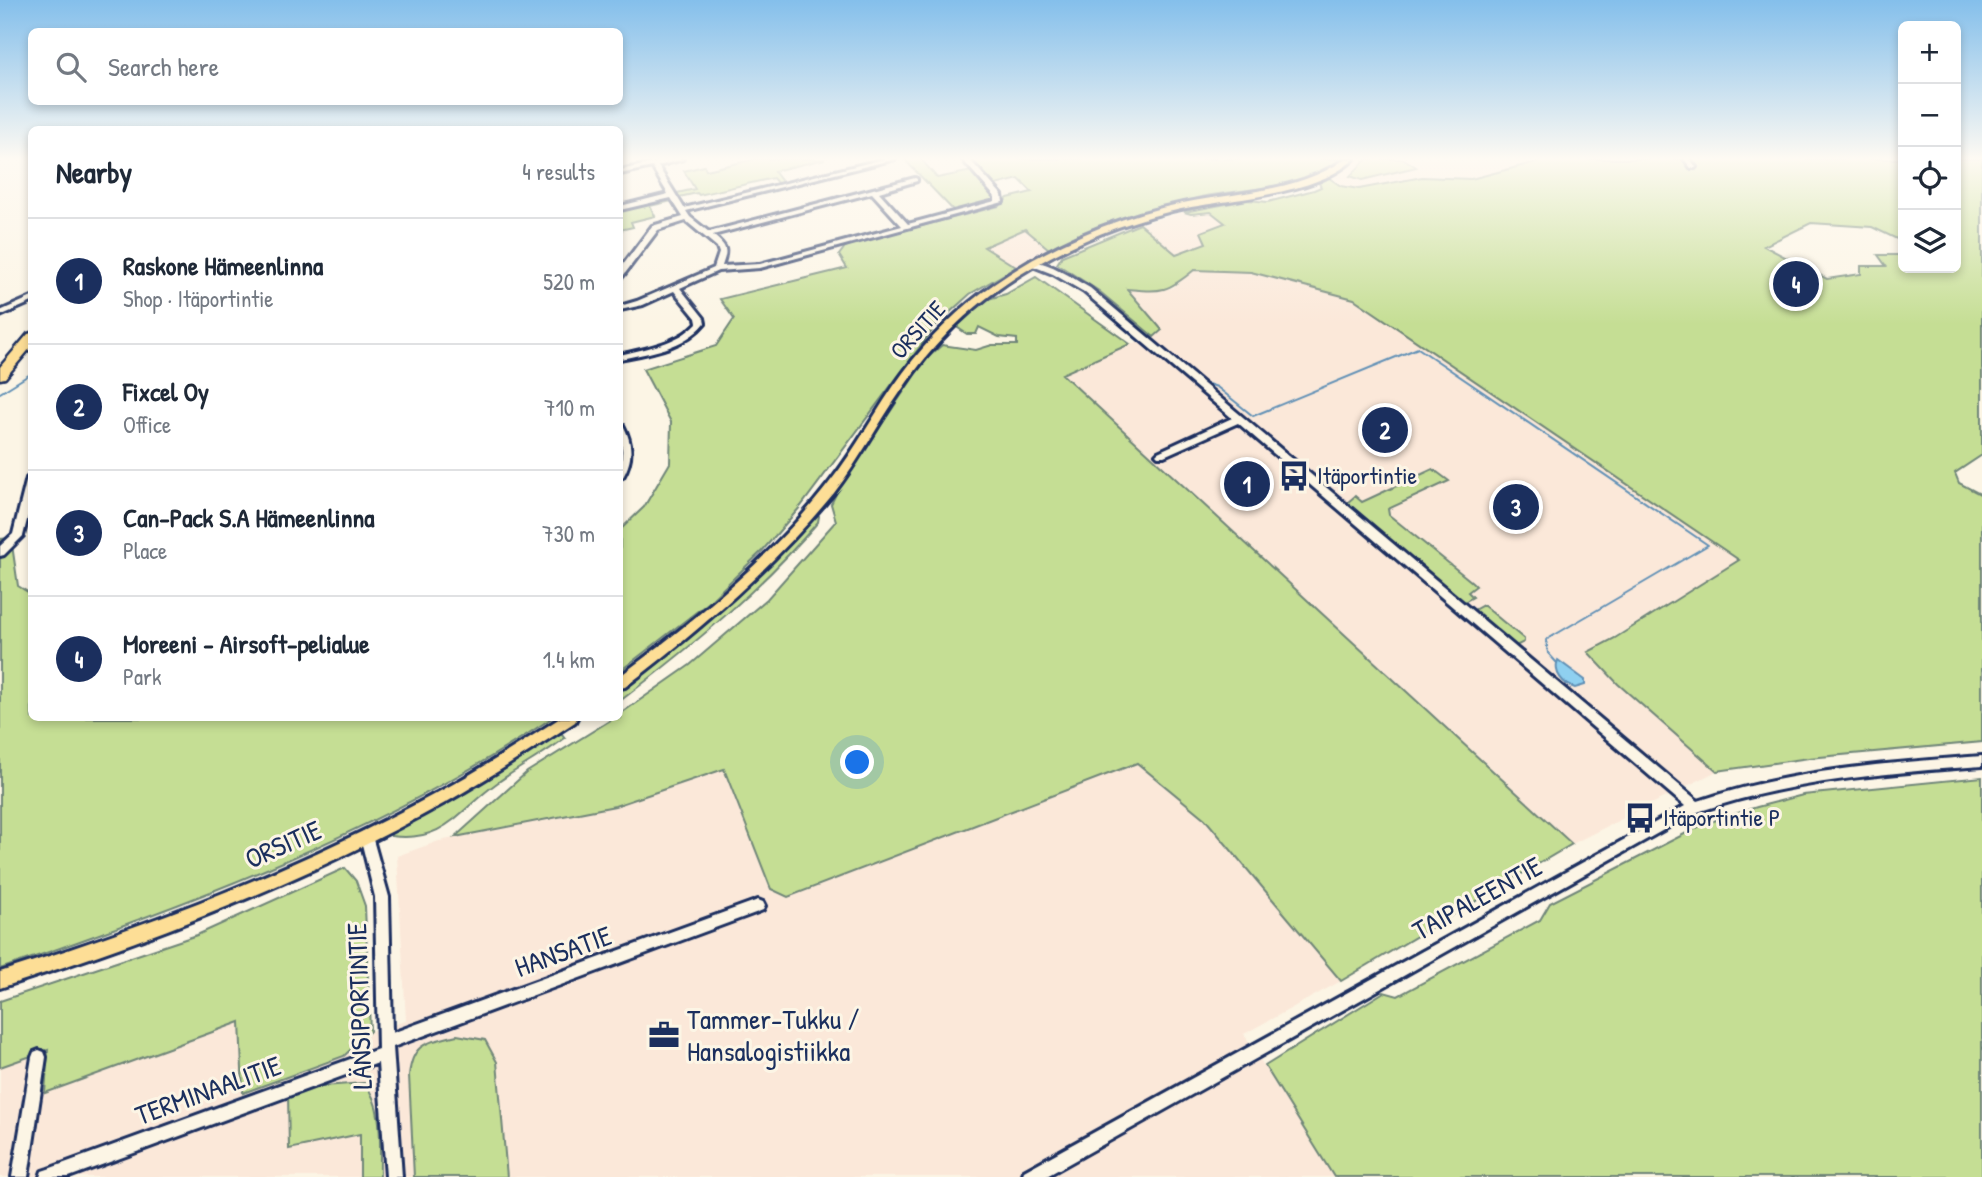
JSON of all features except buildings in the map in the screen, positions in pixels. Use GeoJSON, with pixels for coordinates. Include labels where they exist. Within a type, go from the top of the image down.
{"type":"FeatureCollection","features":[{"type":"Feature","properties":{"kind":"highway"},"geometry":{"type":"LineString","coordinates":[[0,362],[28,329]]}},
{"type":"Feature","properties":{"kind":"highway"},"geometry":{"type":"LineString","coordinates":[[0,375],[28,342]]}},
{"type":"Feature","properties":{"kind":"main road","name":"ORSITIE"},"geometry":{"type":"LineString","coordinates":[[623,681],[712,611],[770,556],[832,487],[900,385],[938,337],[972,304],[1035,262],[1088,236],[1154,214]]}},
{"type":"Feature","properties":{"kind":"main road","name":"ORSITIE"},"geometry":{"type":"LineString","coordinates":[[0,980],[106,945],[190,913],[366,836],[480,774],[565,721]]}},
{"type":"Feature","properties":{"kind":"street"},"geometry":{"type":"LineString","coordinates":[[623,270],[655,228],[685,214],[722,250],[717,269]]}},
{"type":"Feature","properties":{"kind":"street"},"geometry":{"type":"LineString","coordinates":[[706,235],[789,214]]}},
{"type":"Feature","properties":{"kind":"street"},"geometry":{"type":"LineString","coordinates":[[895,214],[907,227]]}},
{"type":"Feature","properties":{"kind":"street"},"geometry":{"type":"LineString","coordinates":[[623,306],[640,303],[717,269],[760,266],[957,214]]}},
{"type":"Feature","properties":{"kind":"street"},"geometry":{"type":"LineString","coordinates":[[1035,262],[1087,290],[1692,808]]}},
{"type":"Feature","properties":{"kind":"street"},"geometry":{"type":"LineString","coordinates":[[623,356],[686,338],[698,328],[700,318],[675,288]]}},
{"type":"Feature","properties":{"kind":"street"},"geometry":{"type":"LineString","coordinates":[[0,314],[28,301]]}},
{"type":"Feature","properties":{"kind":"street"},"geometry":{"type":"LineString","coordinates":[[1161,454],[1238,419]]}},
{"type":"Feature","properties":{"kind":"street"},"geometry":{"type":"LineString","coordinates":[[623,438],[629,452],[623,467]]}},
{"type":"Feature","properties":{"kind":"street"},"geometry":{"type":"LineString","coordinates":[[0,552],[18,536],[28,495]]}},
{"type":"Feature","properties":{"kind":"street","name":"TAIPALEENTIE"},"geometry":{"type":"LineString","coordinates":[[1030,1177],[1692,808],[1764,787],[1806,779],[1982,761]]}},
{"type":"Feature","properties":{"kind":"street","name":"LÄNSIPORTINTIE"},"geometry":{"type":"LineString","coordinates":[[366,836],[382,897],[386,1047],[394,1177]]}},
{"type":"Feature","properties":{"kind":"street","name":"HANSATIE"},"geometry":{"type":"LineString","coordinates":[[386,1047],[758,906]]}},
{"type":"Feature","properties":{"kind":"street","name":"TERMINAALITIE"},"geometry":{"type":"LineString","coordinates":[[48,1177],[386,1047]]}},
{"type":"Feature","properties":{"kind":"street"},"geometry":{"type":"LineString","coordinates":[[20,1177],[39,1057]]}},
{"type":"Feature","properties":{"kind":"shaded area"},"geometry":{"type":"Polygon","coordinates":[[[1177,214],[1214,214],[1226,223],[1206,243],[1176,254],[1140,224],[1177,214]]]}},
{"type":"Feature","properties":{"kind":"shaded area"},"geometry":{"type":"Polygon","coordinates":[[[1025,229],[1049,249],[1016,267],[984,247],[1025,229]]]}},
{"type":"Feature","properties":{"kind":"shaded area"},"geometry":{"type":"Polygon","coordinates":[[[1194,270],[1251,272],[1354,299],[1740,560],[1589,652],[1618,684],[1717,771],[1572,844],[1061,373],[1130,344],[1154,337],[1162,330],[1126,288],[1155,291],[1172,288],[1194,270]]]}},
{"type":"Feature","properties":{"kind":"shaded area"},"geometry":{"type":"Polygon","coordinates":[[[1137,763],[1205,819],[1341,981],[1244,1034],[1334,1177],[0,1177],[0,1067],[49,1050],[45,1093],[240,1022],[344,1056],[370,1031],[406,1021],[397,856],[439,841],[615,806],[724,769],[771,888],[788,897],[1137,763]]]}},
{"type":"Feature","properties":{"kind":"green space"},"geometry":{"type":"Polygon","coordinates":[[[623,214],[654,214],[655,216],[631,222],[633,227],[623,229],[623,214]]]}},
{"type":"Feature","properties":{"kind":"green space"},"geometry":{"type":"Polygon","coordinates":[[[968,214],[1135,214],[1127,216],[1129,219],[1055,249],[1049,249],[1025,229],[984,247],[1016,267],[970,294],[937,324],[801,506],[762,551],[708,603],[623,669],[623,527],[644,507],[670,463],[671,422],[643,369],[716,346],[734,319],[720,299],[847,268],[839,255],[845,247],[968,214]]]}},
{"type":"Feature","properties":{"kind":"green space"},"geometry":{"type":"Polygon","coordinates":[[[1213,214],[1898,214],[1898,240],[1872,227],[1811,223],[1764,246],[1827,279],[1861,274],[1861,266],[1886,266],[1878,255],[1898,255],[1898,273],[1961,273],[1961,214],[1982,214],[1982,455],[1955,473],[1959,483],[1982,495],[1982,742],[1809,758],[1717,771],[1618,684],[1588,652],[1739,560],[1354,299],[1251,272],[1194,270],[1177,283],[1163,289],[1127,289],[1162,330],[1154,337],[1099,291],[1057,264],[1062,256],[1140,224],[1176,254],[1206,243],[1201,232],[1225,223],[1213,214]]]}},
{"type":"Feature","properties":{"kind":"green space"},"geometry":{"type":"Polygon","coordinates":[[[1036,277],[1130,344],[1062,374],[1572,844],[1341,981],[1205,819],[1137,763],[788,897],[771,889],[724,769],[615,806],[455,837],[527,772],[609,721],[623,721],[623,712],[690,665],[767,599],[836,521],[831,504],[839,488],[925,360],[942,345],[976,350],[992,345],[1017,345],[1017,339],[999,337],[979,327],[976,334],[967,334],[955,326],[988,299],[1006,294],[1036,277]]]}},
{"type":"Feature","properties":{"kind":"green space"},"geometry":{"type":"Polygon","coordinates":[[[1433,469],[1449,481],[1388,509],[1389,515],[1476,586],[1468,592],[1473,597],[1464,602],[1457,599],[1347,503],[1355,496],[1362,502],[1433,469]]]}},
{"type":"Feature","properties":{"kind":"green space"},"geometry":{"type":"Polygon","coordinates":[[[816,514],[819,516],[818,522],[748,595],[673,660],[623,699],[623,688],[673,650],[770,562],[816,514]]]}},
{"type":"Feature","properties":{"kind":"green space"},"geometry":{"type":"Polygon","coordinates":[[[11,538],[18,586],[28,592],[28,721],[547,721],[488,759],[422,796],[284,862],[143,918],[0,969],[0,539],[11,538]]]}},
{"type":"Feature","properties":{"kind":"green space"},"geometry":{"type":"Polygon","coordinates":[[[1483,605],[1524,639],[1524,642],[1516,646],[1509,643],[1476,615],[1474,610],[1483,605]]]}},
{"type":"Feature","properties":{"kind":"green space"},"geometry":{"type":"Polygon","coordinates":[[[555,733],[562,734],[565,738],[497,783],[450,823],[425,835],[391,836],[391,831],[555,733]]]}},
{"type":"Feature","properties":{"kind":"green space"},"geometry":{"type":"Polygon","coordinates":[[[1982,777],[1982,1177],[1334,1177],[1265,1066],[1384,992],[1398,996],[1540,920],[1550,903],[1704,824],[1803,795],[1982,777]]]}},
{"type":"Feature","properties":{"kind":"green space"},"geometry":{"type":"Polygon","coordinates":[[[345,868],[356,881],[365,906],[370,1031],[344,1056],[243,1093],[240,1022],[45,1093],[48,1050],[0,1067],[0,1001],[197,935],[345,868]]]}},
{"type":"Feature","properties":{"kind":"green space"},"geometry":{"type":"Polygon","coordinates":[[[457,1035],[485,1040],[497,1062],[507,1177],[414,1177],[409,1075],[411,1064],[418,1050],[424,1045],[457,1035]]]}},
{"type":"Feature","properties":{"kind":"green space"},"geometry":{"type":"Polygon","coordinates":[[[364,1083],[371,1093],[378,1115],[380,1177],[360,1177],[360,1134],[289,1149],[288,1094],[323,1086],[364,1083]]]}},
{"type":"Feature","properties":{"kind":"water"},"geometry":{"type":"Polygon","coordinates":[[[1558,660],[1585,680],[1585,685],[1575,688],[1563,681],[1558,674],[1558,660]]]}},
{"type":"Feature","properties":{"kind":"waterway"},"geometry":{"type":"LineString","coordinates":[[1208,384],[1217,387],[1253,416],[1418,348],[1708,545],[1546,640],[1548,653],[1557,663]]}},
{"type":"Feature","properties":{"kind":"waterway"},"geometry":{"type":"LineString","coordinates":[[0,393],[28,376]]}},
{"type":"Feature","properties":{"kind":"place","name":"Moreeni - Airsoft-pelialue"},"geometry":{"type":"Point","coordinates":[1796,284]}},
{"type":"Feature","properties":{"kind":"place","name":"Fixcel Oy"},"geometry":{"type":"Point","coordinates":[1385,430]}},
{"type":"Feature","properties":{"kind":"place","name":"Itäportintie"},"geometry":{"type":"Point","coordinates":[1294,476]}},
{"type":"Feature","properties":{"kind":"place","name":"Raskone Hämeenlinna"},"geometry":{"type":"Point","coordinates":[1247,484]}},
{"type":"Feature","properties":{"kind":"place","name":"Can-Pack S.A Hämeenlinna"},"geometry":{"type":"Point","coordinates":[1516,507]}},
{"type":"Feature","properties":{"kind":"place","name":"Itäportintie P"},"geometry":{"type":"Point","coordinates":[1640,818]}},
{"type":"Feature","properties":{"kind":"place","name":"Tammer-Tukku / Hansalogistiikka"},"geometry":{"type":"Point","coordinates":[664,1035]}}]}
